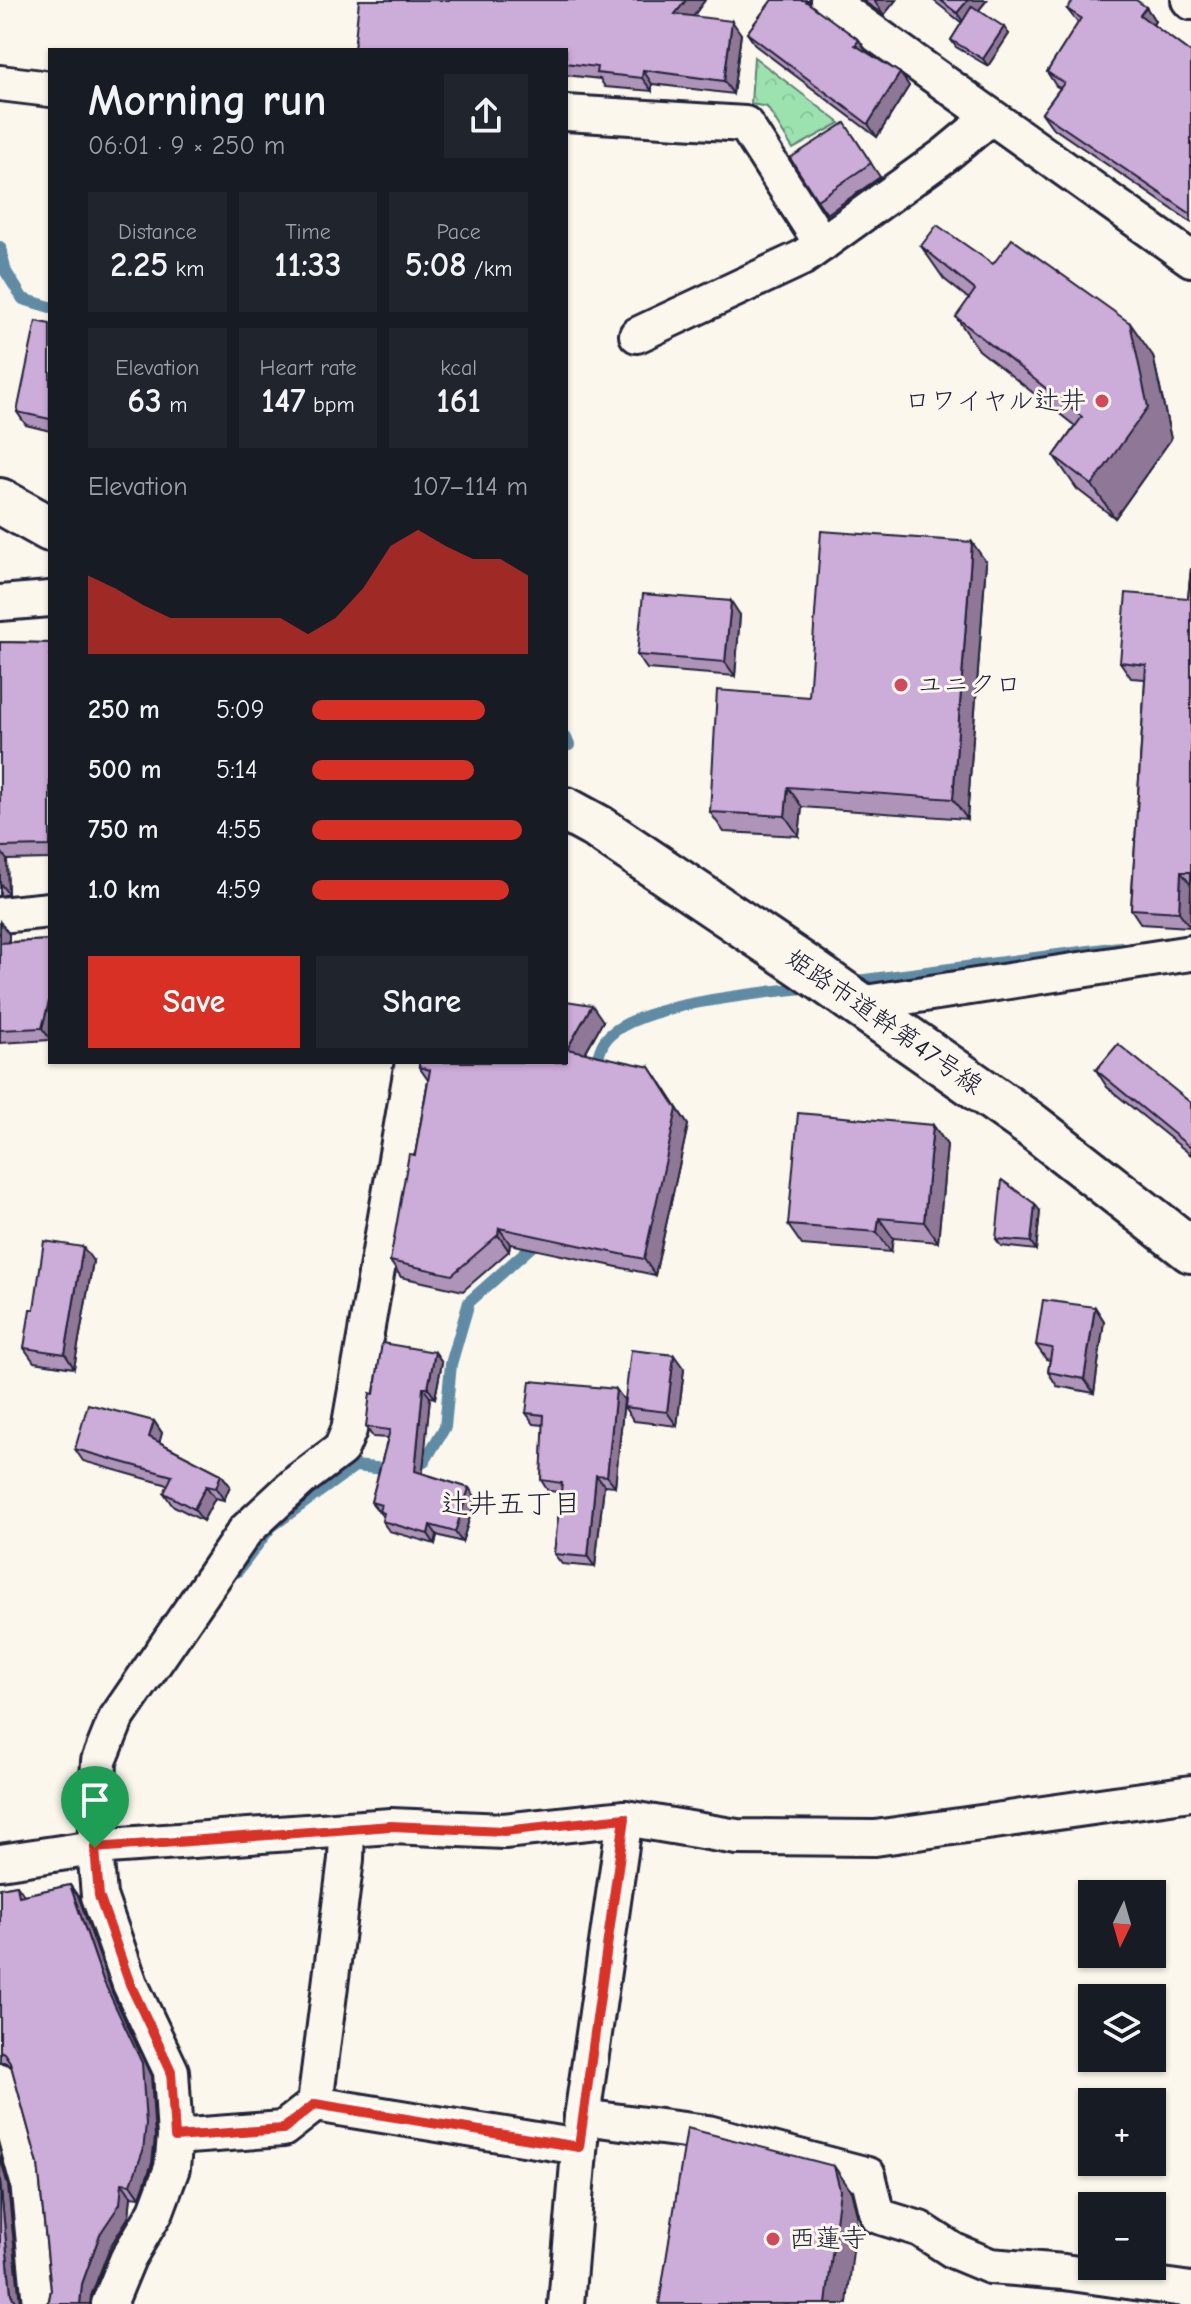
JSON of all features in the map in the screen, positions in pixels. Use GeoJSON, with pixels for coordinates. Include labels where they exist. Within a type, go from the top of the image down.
{"type":"FeatureCollection","features":[{"type":"Feature","properties":{"kind":"street"},"geometry":{"type":"LineString","coordinates":[[828,0],[1191,259]]}},
{"type":"Feature","properties":{"kind":"street"},"geometry":{"type":"LineString","coordinates":[[0,83],[48,89]]}},
{"type":"Feature","properties":{"kind":"street"},"geometry":{"type":"LineString","coordinates":[[568,113],[745,124],[822,244]]}},
{"type":"Feature","properties":{"kind":"street"},"geometry":{"type":"LineString","coordinates":[[637,335],[802,258],[945,155],[991,117]]}},
{"type":"Feature","properties":{"kind":"street"},"geometry":{"type":"LineString","coordinates":[[0,501],[48,528]]}},
{"type":"Feature","properties":{"kind":"street"},"geometry":{"type":"LineString","coordinates":[[0,603],[48,599]]}},
{"type":"Feature","properties":{"kind":"street","name":"姫路市道幹第47号線"},"geometry":{"type":"LineString","coordinates":[[568,811],[638,853],[1031,1125],[1191,1250]]}},
{"type":"Feature","properties":{"kind":"street"},"geometry":{"type":"LineString","coordinates":[[0,915],[48,910]]}},
{"type":"Feature","properties":{"kind":"street"},"geometry":{"type":"LineString","coordinates":[[859,1004],[1191,953]]}},
{"type":"Feature","properties":{"kind":"street"},"geometry":{"type":"LineString","coordinates":[[109,2304],[128,2258],[156,2211],[172,2168],[175,2137],[171,2071],[130,1984],[99,1896],[95,1848],[99,1761],[116,1719],[245,1531],[300,1480],[341,1449],[349,1430],[413,1064]]}},
{"type":"Feature","properties":{"kind":"street"},"geometry":{"type":"LineString","coordinates":[[0,1862],[95,1848],[391,1826],[504,1831],[625,1818],[737,1837],[875,1838],[1191,1793]]}},
{"type":"Feature","properties":{"kind":"street"},"geometry":{"type":"LineString","coordinates":[[566,2304],[580,2132],[625,1818]]}},
{"type":"Feature","properties":{"kind":"street"},"geometry":{"type":"LineString","coordinates":[[315,2104],[347,1830]]}},
{"type":"Feature","properties":{"kind":"street"},"geometry":{"type":"LineString","coordinates":[[0,2081],[28,2182],[40,2304]]}},
{"type":"Feature","properties":{"kind":"street"},"geometry":{"type":"LineString","coordinates":[[175,2137],[283,2129],[315,2104],[580,2132],[708,2133],[868,2175],[878,2216],[920,2229],[954,2251],[990,2266],[1064,2272],[1191,2290]]}},
{"type":"Feature","properties":{"kind":"green space"},"geometry":{"type":"Polygon","coordinates":[[[754,57],[840,123],[793,149],[767,107],[751,104],[754,57]]]}},
{"type":"Feature","properties":{"kind":"building"},"geometry":{"type":"Polygon","coordinates":[[[359,0],[686,0],[675,14],[732,21],[724,81],[643,70],[642,78],[596,73],[597,67],[568,63],[568,48],[354,48],[359,0]]]}},
{"type":"Feature","properties":{"kind":"building"},"geometry":{"type":"Polygon","coordinates":[[[772,0],[804,0],[859,40],[855,45],[900,73],[868,124],[747,33],[772,0]]]}},
{"type":"Feature","properties":{"kind":"building"},"geometry":{"type":"Polygon","coordinates":[[[940,0],[968,0],[957,13],[940,0]]]}},
{"type":"Feature","properties":{"kind":"building"},"geometry":{"type":"Polygon","coordinates":[[[1074,0],[1136,0],[1146,7],[1140,15],[1191,53],[1191,214],[1042,113],[1064,83],[1047,72],[1081,18],[1067,9],[1074,0]]]}},
{"type":"Feature","properties":{"kind":"building"},"geometry":{"type":"Polygon","coordinates":[[[972,6],[1004,27],[983,59],[951,40],[972,6]]]}},
{"type":"Feature","properties":{"kind":"building"},"geometry":{"type":"Polygon","coordinates":[[[845,123],[871,163],[817,200],[790,158],[845,123]]]}},
{"type":"Feature","properties":{"kind":"building","name":"ロワイヤル辻井"},"geometry":{"type":"Polygon","coordinates":[[[937,225],[993,264],[1012,239],[1130,323],[1148,407],[1092,485],[1054,456],[1082,417],[956,317],[975,290],[921,246],[937,225]]]}},
{"type":"Feature","properties":{"kind":"building"},"geometry":{"type":"Polygon","coordinates":[[[36,321],[48,324],[48,419],[17,412],[36,321]]]}},
{"type":"Feature","properties":{"kind":"building","name":"ユニクロ"},"geometry":{"type":"Polygon","coordinates":[[[821,531],[972,542],[953,799],[788,787],[785,816],[710,812],[717,690],[809,697],[821,531]]]}},
{"type":"Feature","properties":{"kind":"building"},"geometry":{"type":"Polygon","coordinates":[[[1191,568],[1191,872],[1181,872],[1179,912],[1131,909],[1146,665],[1120,662],[1126,593],[1188,598],[1191,568]]]}},
{"type":"Feature","properties":{"kind":"building"},"geometry":{"type":"Polygon","coordinates":[[[643,594],[731,601],[725,662],[637,655],[643,594]]]}},
{"type":"Feature","properties":{"kind":"building"},"geometry":{"type":"Polygon","coordinates":[[[0,642],[48,643],[48,846],[0,847],[0,642]]]}},
{"type":"Feature","properties":{"kind":"building"},"geometry":{"type":"Polygon","coordinates":[[[48,940],[48,1006],[42,1028],[0,1030],[0,943],[48,940]]]}},
{"type":"Feature","properties":{"kind":"building"},"geometry":{"type":"Polygon","coordinates":[[[568,1001],[592,1005],[568,1047],[568,1001]]]}},
{"type":"Feature","properties":{"kind":"building"},"geometry":{"type":"Polygon","coordinates":[[[1118,1044],[1191,1103],[1191,1148],[1096,1070],[1118,1044]]]}},
{"type":"Feature","properties":{"kind":"building"},"geometry":{"type":"Polygon","coordinates":[[[568,1049],[650,1067],[677,1109],[644,1259],[499,1228],[498,1235],[452,1275],[390,1261],[409,1154],[415,1155],[430,1070],[419,1067],[419,1064],[568,1064],[568,1049]]]}},
{"type":"Feature","properties":{"kind":"building"},"geometry":{"type":"Polygon","coordinates":[[[798,1113],[933,1125],[924,1222],[879,1218],[877,1232],[788,1225],[798,1113]]]}},
{"type":"Feature","properties":{"kind":"building"},"geometry":{"type":"Polygon","coordinates":[[[1002,1180],[1035,1204],[1031,1242],[996,1239],[1002,1180]]]}},
{"type":"Feature","properties":{"kind":"building"},"geometry":{"type":"Polygon","coordinates":[[[44,1241],[83,1247],[65,1354],[24,1348],[30,1309],[34,1309],[44,1241]]]}},
{"type":"Feature","properties":{"kind":"building"},"geometry":{"type":"Polygon","coordinates":[[[1043,1300],[1095,1307],[1084,1379],[1048,1372],[1052,1348],[1036,1345],[1043,1300]]]}},
{"type":"Feature","properties":{"kind":"building"},"geometry":{"type":"Polygon","coordinates":[[[382,1343],[435,1352],[428,1388],[423,1388],[415,1471],[469,1488],[455,1532],[430,1525],[428,1534],[382,1521],[384,1513],[379,1511],[381,1505],[371,1502],[390,1430],[366,1427],[370,1393],[374,1394],[382,1343]]]}},
{"type":"Feature","properties":{"kind":"building"},"geometry":{"type":"Polygon","coordinates":[[[631,1350],[674,1355],[667,1412],[624,1407],[631,1350]]]}},
{"type":"Feature","properties":{"kind":"building"},"geometry":{"type":"Polygon","coordinates":[[[530,1381],[616,1389],[607,1476],[596,1475],[588,1557],[554,1554],[562,1483],[541,1480],[544,1415],[526,1413],[530,1381]]]}},
{"type":"Feature","properties":{"kind":"building"},"geometry":{"type":"Polygon","coordinates":[[[88,1404],[154,1421],[149,1437],[221,1474],[216,1488],[206,1486],[194,1509],[164,1493],[172,1476],[75,1449],[88,1404]]]}},
{"type":"Feature","properties":{"kind":"building"},"geometry":{"type":"Polygon","coordinates":[[[17,1885],[19,1896],[70,1885],[103,1980],[142,2063],[146,2124],[143,2151],[131,2184],[122,2183],[120,2204],[100,2234],[82,2284],[80,2304],[46,2304],[51,2290],[38,2164],[10,2062],[0,2051],[0,1888],[17,1885]]]}},
{"type":"Feature","properties":{"kind":"building","name":"西蓮寺"},"geometry":{"type":"Polygon","coordinates":[[[687,2128],[834,2166],[840,2190],[826,2304],[659,2304],[687,2128]]]}},
{"type":"Feature","properties":{"kind":"building"},"geometry":{"type":"Polygon","coordinates":[[[0,2180],[11,2294],[16,2304],[0,2304],[0,2180]]]}},
{"type":"Feature","properties":{"kind":"waterway"},"geometry":{"type":"LineString","coordinates":[[0,247],[6,272],[23,299],[48,306]]}},
{"type":"Feature","properties":{"kind":"waterway"},"geometry":{"type":"LineString","coordinates":[[849,982],[1120,947]]}},
{"type":"Feature","properties":{"kind":"waterway"},"geometry":{"type":"LineString","coordinates":[[594,1071],[604,1042],[618,1029],[640,1018],[700,1002],[811,987]]}},
{"type":"Feature","properties":{"kind":"waterway"},"geometry":{"type":"LineString","coordinates":[[237,1572],[271,1527],[355,1466],[395,1470],[424,1462],[445,1427],[451,1364],[469,1302],[540,1239]]}},
{"type":"Feature","properties":{"kind":"place","name":"ロワイヤル辻井"},"geometry":{"type":"Point","coordinates":[1102,401]}},
{"type":"Feature","properties":{"kind":"place","name":"ユニクロ"},"geometry":{"type":"Point","coordinates":[901,685]}},
{"type":"Feature","properties":{"kind":"place","name":"西蓮寺"},"geometry":{"type":"Point","coordinates":[773,2239]}},
{"type":"Feature","properties":{"kind":"district","name":"辻井五丁目"},"geometry":{"type":"Point","coordinates":[511,1504]}},
{"type":"Feature","properties":{"kind":"route"},"geometry":{"type":"LineString","coordinates":[[625,1818],[579,2147],[315,2104],[283,2129],[175,2137],[171,2071],[130,1984],[99,1896],[95,1848],[391,1826],[504,1831],[625,1818]]}}]}
